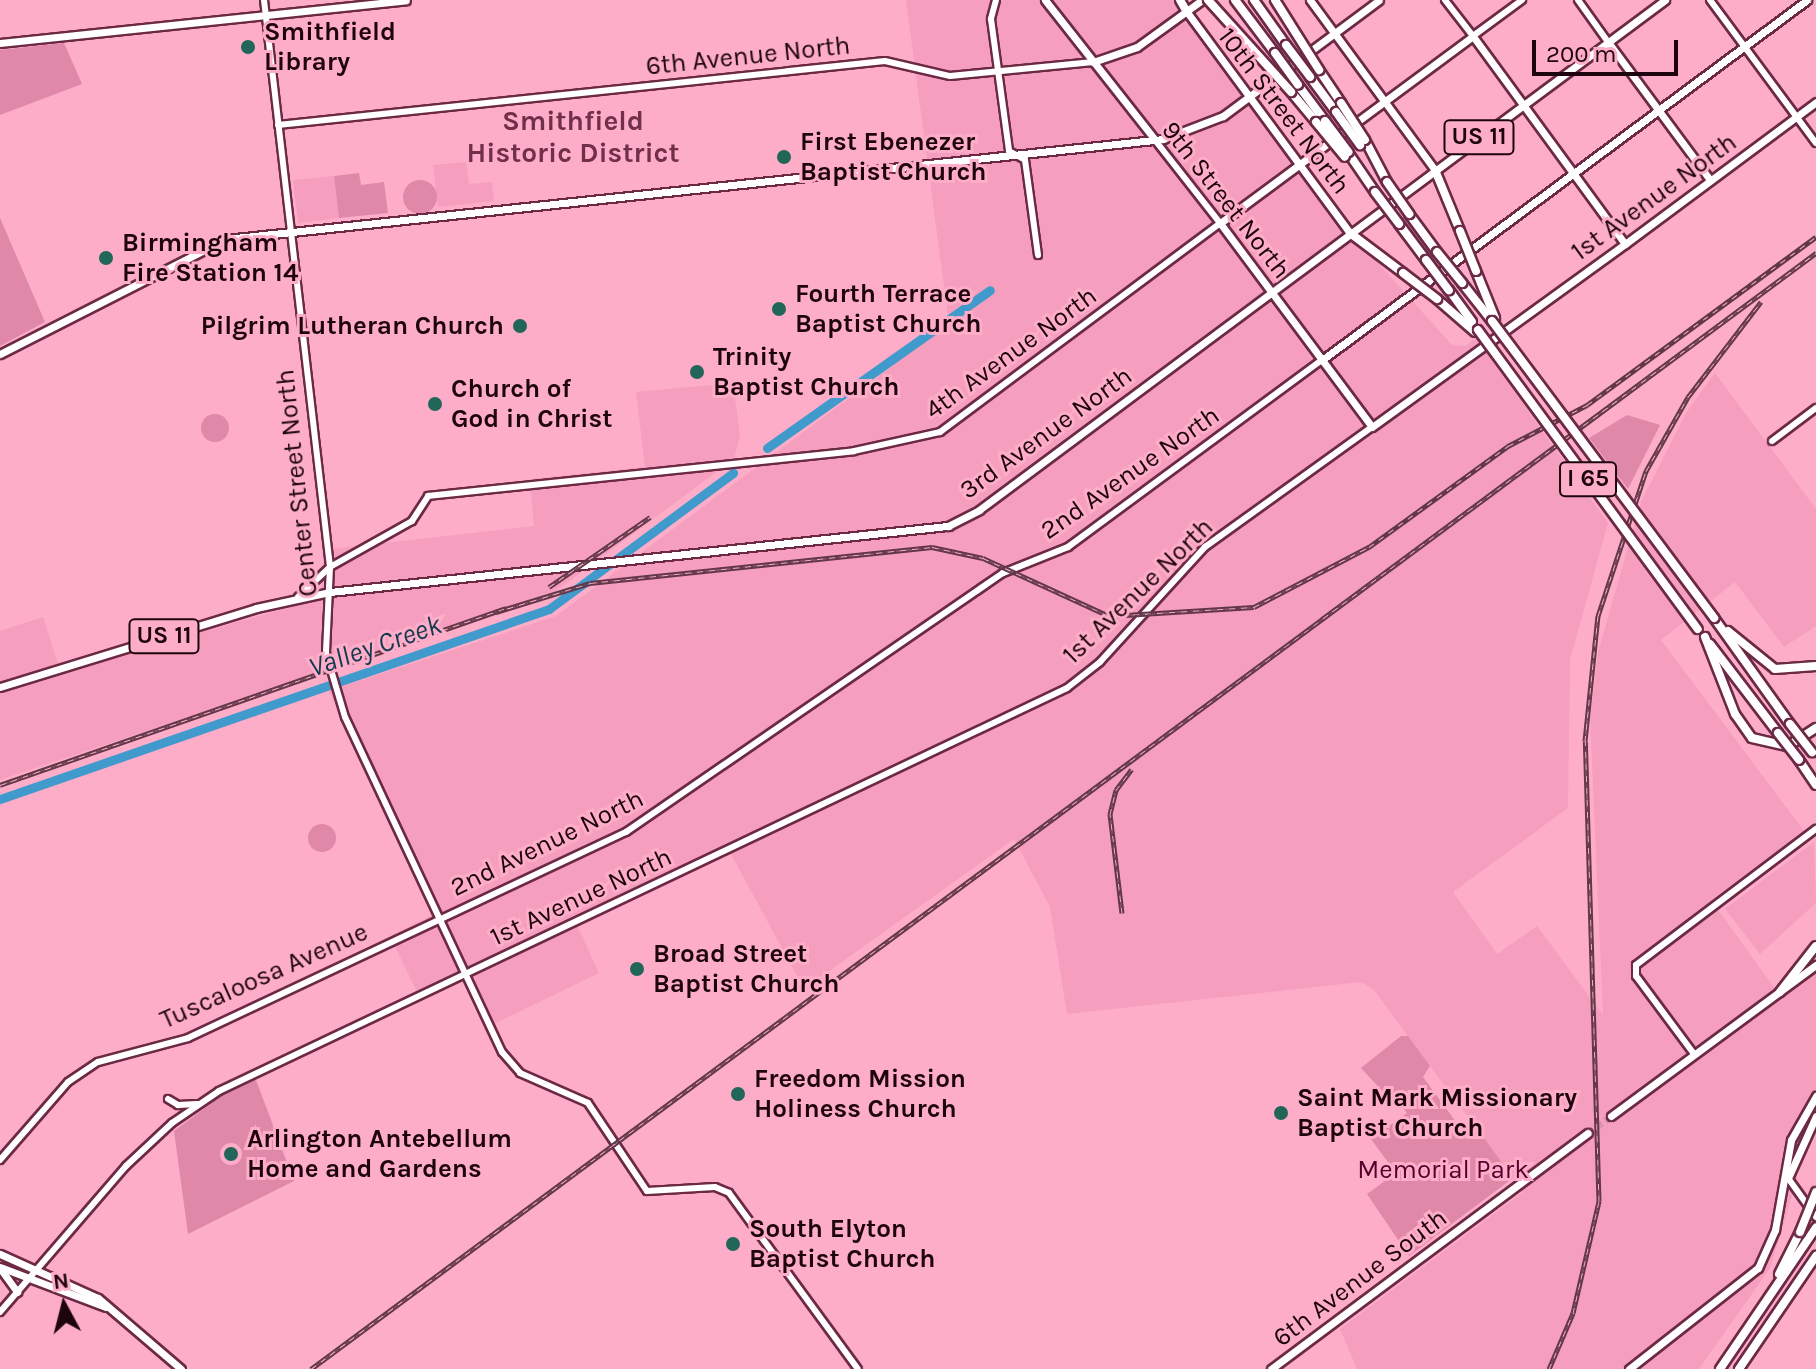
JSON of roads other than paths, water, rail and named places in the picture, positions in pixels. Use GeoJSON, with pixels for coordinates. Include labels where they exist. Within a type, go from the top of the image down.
{"type":"FeatureCollection","features":[{"type":"Feature","properties":{"kind":"highway"},"geometry":{"type":"LineString","coordinates":[[1180,0],[1187,12]]}},
{"type":"Feature","properties":{"kind":"highway"},"geometry":{"type":"LineString","coordinates":[[1205,0],[1295,88]]}},
{"type":"Feature","properties":{"kind":"highway"},"geometry":{"type":"LineString","coordinates":[[1254,0],[1362,143]]}},
{"type":"Feature","properties":{"kind":"highway"},"geometry":{"type":"LineString","coordinates":[[1275,0],[1387,182],[1437,252],[1493,320]]}},
{"type":"Feature","properties":{"kind":"highway","name":"I 65"},"geometry":{"type":"LineString","coordinates":[[1238,4],[1275,53],[1295,88],[1449,290],[1476,331],[1491,347],[1816,785]]}},
{"type":"Feature","properties":{"kind":"highway"},"geometry":{"type":"LineString","coordinates":[[1435,170],[1493,320]]}},
{"type":"Feature","properties":{"kind":"highway"},"geometry":{"type":"LineString","coordinates":[[1350,233],[1476,331]]}},
{"type":"Feature","properties":{"kind":"highway","name":"I 65"},"geometry":{"type":"LineString","coordinates":[[1493,320],[1814,755]]}},
{"type":"Feature","properties":{"kind":"highway"},"geometry":{"type":"LineString","coordinates":[[1714,618],[1769,666],[1795,672],[1816,666]]}},
{"type":"Feature","properties":{"kind":"highway"},"geometry":{"type":"LineString","coordinates":[[1705,637],[1735,714],[1752,738],[1788,746],[1816,728]]}},
{"type":"Feature","properties":{"kind":"highway"},"geometry":{"type":"LineString","coordinates":[[1780,992],[1816,946]]}},
{"type":"Feature","properties":{"kind":"highway"},"geometry":{"type":"LineString","coordinates":[[1758,1314],[1800,1232],[1816,1192]]}},
{"type":"Feature","properties":{"kind":"highway"},"geometry":{"type":"LineString","coordinates":[[1720,1369],[1816,1228]]}},
{"type":"Feature","properties":{"kind":"highway"},"geometry":{"type":"LineString","coordinates":[[1739,1369],[1816,1256]]}},
{"type":"Feature","properties":{"kind":"main road"},"geometry":{"type":"LineString","coordinates":[[0,43],[406,0]]}},
{"type":"Feature","properties":{"kind":"main road","name":"9th Street North"},"geometry":{"type":"LineString","coordinates":[[1045,0],[1155,140]]}},
{"type":"Feature","properties":{"kind":"main road","name":"6th Avenue North"},"geometry":{"type":"LineString","coordinates":[[1093,62],[1117,59],[1205,0]]}},
{"type":"Feature","properties":{"kind":"main road"},"geometry":{"type":"LineString","coordinates":[[1310,0],[1388,101],[1435,170]]}},
{"type":"Feature","properties":{"kind":"main road"},"geometry":{"type":"LineString","coordinates":[[0,354],[226,239],[1155,140],[1223,116],[1379,0]]}},
{"type":"Feature","properties":{"kind":"main road","name":"3rd Avenue North"},"geometry":{"type":"LineString","coordinates":[[330,592],[948,526],[979,510],[1665,0]]}},
{"type":"Feature","properties":{"kind":"main road","name":"2nd Avenue North"},"geometry":{"type":"LineString","coordinates":[[1322,360],[1807,0]]}},
{"type":"Feature","properties":{"kind":"main road","name":"10th Street North"},"geometry":{"type":"LineString","coordinates":[[1187,12],[1350,233]]}},
{"type":"Feature","properties":{"kind":"main road"},"geometry":{"type":"LineString","coordinates":[[1473,36],[1625,244]]}},
{"type":"Feature","properties":{"kind":"main road","name":"4th Avenue North"},"geometry":{"type":"LineString","coordinates":[[1220,223],[1473,36]]}},
{"type":"Feature","properties":{"kind":"main road"},"geometry":{"type":"LineString","coordinates":[[1608,42],[1710,180]]}},
{"type":"Feature","properties":{"kind":"main road","name":"1st Avenue North"},"geometry":{"type":"LineString","coordinates":[[1372,427],[1816,102]]}},
{"type":"Feature","properties":{"kind":"main road","name":"9th Street North"},"geometry":{"type":"LineString","coordinates":[[1220,223],[1372,427]]}},
{"type":"Feature","properties":{"kind":"main road","name":"US 11"},"geometry":{"type":"LineString","coordinates":[[0,687],[298,597],[330,592]]}},
{"type":"Feature","properties":{"kind":"main road"},"geometry":{"type":"LineString","coordinates":[[1611,1116],[1816,965]]}},
{"type":"Feature","properties":{"kind":"main road"},"geometry":{"type":"LineString","coordinates":[[1629,1369],[1753,1275],[1772,1240],[1788,1178],[1794,1132],[1816,1096]]}},
{"type":"Feature","properties":{"kind":"main road"},"geometry":{"type":"LineString","coordinates":[[1788,1178],[1816,1116]]}},
{"type":"Feature","properties":{"kind":"main road","name":"6th Avenue South"},"geometry":{"type":"LineString","coordinates":[[1271,1369],[1588,1133]]}},
{"type":"Feature","properties":{"kind":"main road"},"geometry":{"type":"LineString","coordinates":[[0,1254],[39,1267],[110,1308],[181,1369]]}},
{"type":"Feature","properties":{"kind":"main road"},"geometry":{"type":"LineString","coordinates":[[0,1268],[110,1308]]}},
{"type":"Feature","properties":{"kind":"main road"},"geometry":{"type":"LineString","coordinates":[[0,1268],[17,1292]]}},
{"type":"Feature","properties":{"kind":"street","name":"Center Street North"},"geometry":{"type":"LineString","coordinates":[[264,0],[330,567],[329,676],[335,691],[502,1052],[520,1073],[556,1084],[588,1103],[647,1191],[715,1187],[729,1193],[858,1369]]}},
{"type":"Feature","properties":{"kind":"street"},"geometry":{"type":"LineString","coordinates":[[996,0],[991,19],[998,72],[1014,155],[1025,160],[1038,255]]}},
{"type":"Feature","properties":{"kind":"street"},"geometry":{"type":"LineString","coordinates":[[1445,0],[1473,36]]}},
{"type":"Feature","properties":{"kind":"street","name":"4th Avenue North"},"geometry":{"type":"LineString","coordinates":[[1473,36],[1522,0]]}},
{"type":"Feature","properties":{"kind":"street"},"geometry":{"type":"LineString","coordinates":[[1578,0],[1608,42]]}},
{"type":"Feature","properties":{"kind":"street"},"geometry":{"type":"LineString","coordinates":[[1710,0],[1816,143]]}},
{"type":"Feature","properties":{"kind":"street","name":"6th Avenue North"},"geometry":{"type":"LineString","coordinates":[[278,125],[885,61],[950,76],[1093,62]]}},
{"type":"Feature","properties":{"kind":"street","name":"9th Street North"},"geometry":{"type":"LineString","coordinates":[[1155,140],[1220,223]]}},
{"type":"Feature","properties":{"kind":"street","name":"4th Avenue North"},"geometry":{"type":"LineString","coordinates":[[330,567],[405,526],[428,496],[923,440],[1220,223]]}},
{"type":"Feature","properties":{"kind":"street","name":"2nd Avenue North"},"geometry":{"type":"LineString","coordinates":[[438,918],[626,832],[665,808],[1003,573],[1068,547],[1322,360]]}},
{"type":"Feature","properties":{"kind":"street"},"geometry":{"type":"LineString","coordinates":[[1772,441],[1816,408]]}},
{"type":"Feature","properties":{"kind":"street","name":"1st Avenue North"},"geometry":{"type":"LineString","coordinates":[[0,1312],[126,1166],[204,1101],[1067,688],[1100,662],[1205,547],[1372,427]]}},
{"type":"Feature","properties":{"kind":"street"},"geometry":{"type":"LineString","coordinates":[[298,597],[330,567]]}},
{"type":"Feature","properties":{"kind":"street"},"geometry":{"type":"LineString","coordinates":[[1694,1054],[1635,969],[1816,829]]}},
{"type":"Feature","properties":{"kind":"street","name":"Tuscaloosa Avenue"},"geometry":{"type":"LineString","coordinates":[[0,1160],[68,1082],[98,1062],[188,1038],[438,918]]}},
{"type":"Feature","properties":{"kind":"street"},"geometry":{"type":"LineString","coordinates":[[168,1099],[183,1106],[204,1101]]}},
{"type":"Feature","properties":{"kind":"street"},"geometry":{"type":"LineString","coordinates":[[1788,1178],[1816,1217]]}},
{"type":"Feature","properties":{"kind":"waterway","name":"Valley Creek"},"geometry":{"type":"LineString","coordinates":[[767,448],[990,290]]}},
{"type":"Feature","properties":{"kind":"waterway","name":"Valley Creek"},"geometry":{"type":"LineString","coordinates":[[0,799],[549,609],[733,473]]}},
{"type":"Feature","properties":{"kind":"tunnel"},"geometry":{"type":"LineString","coordinates":[[1588,1133],[1611,1116]]}},
{"type":"Feature","properties":{"kind":"railway"},"geometry":{"type":"LineString","coordinates":[[496,612],[590,583],[932,547],[983,558],[1109,616],[1254,607],[1369,547],[1508,446],[1587,405],[1816,237]]}},
{"type":"Feature","properties":{"kind":"railway"},"geometry":{"type":"LineString","coordinates":[[311,1369],[1816,253]]}},
{"type":"Feature","properties":{"kind":"railway"},"geometry":{"type":"LineString","coordinates":[[1549,1369],[1573,1313],[1599,1201],[1585,741],[1598,616],[1646,471],[1688,397],[1761,302]]}},
{"type":"Feature","properties":{"kind":"railway"},"geometry":{"type":"LineString","coordinates":[[549,587],[650,517]]}},
{"type":"Feature","properties":{"kind":"railway"},"geometry":{"type":"LineString","coordinates":[[0,785],[506,608]]}},
{"type":"Feature","properties":{"kind":"railway"},"geometry":{"type":"LineString","coordinates":[[1122,913],[1110,814],[1116,790],[1132,769]]}},
{"type":"Feature","properties":{"kind":"place","name":"Smithfield Library"},"geometry":{"type":"Point","coordinates":[248,47]}},
{"type":"Feature","properties":{"kind":"place","name":"First Ebenezer Baptist Church"},"geometry":{"type":"Point","coordinates":[784,157]}},
{"type":"Feature","properties":{"kind":"place","name":"Birmingham Fire Station 14"},"geometry":{"type":"Point","coordinates":[106,258]}},
{"type":"Feature","properties":{"kind":"place","name":"Fourth Terrace Baptist Church"},"geometry":{"type":"Point","coordinates":[779,309]}},
{"type":"Feature","properties":{"kind":"place","name":"Pilgrim Lutheran Church"},"geometry":{"type":"Point","coordinates":[520,326]}},
{"type":"Feature","properties":{"kind":"place","name":"Trinity Baptist Church"},"geometry":{"type":"Point","coordinates":[697,372]}},
{"type":"Feature","properties":{"kind":"place","name":"Church of God in Christ"},"geometry":{"type":"Point","coordinates":[435,404]}},
{"type":"Feature","properties":{"kind":"place","name":"Broad Street Baptist Church"},"geometry":{"type":"Point","coordinates":[637,969]}},
{"type":"Feature","properties":{"kind":"place","name":"Freedom Mission Holiness Church"},"geometry":{"type":"Point","coordinates":[738,1094]}},
{"type":"Feature","properties":{"kind":"place","name":"Saint Mark Missionary Baptist Church"},"geometry":{"type":"Point","coordinates":[1281,1113]}},
{"type":"Feature","properties":{"kind":"place","name":"Arlington Antebellum Home and Gardens"},"geometry":{"type":"Point","coordinates":[231,1154]}},
{"type":"Feature","properties":{"kind":"place","name":"South Elyton Baptist Church"},"geometry":{"type":"Point","coordinates":[733,1244]}},
{"type":"Feature","properties":{"kind":"district","name":"Smithfield Historic District"},"geometry":{"type":"Point","coordinates":[573,137]}},
{"type":"Feature","properties":{"kind":"park label","name":"Memorial Park"},"geometry":{"type":"Point","coordinates":[1443,1170]}}]}
